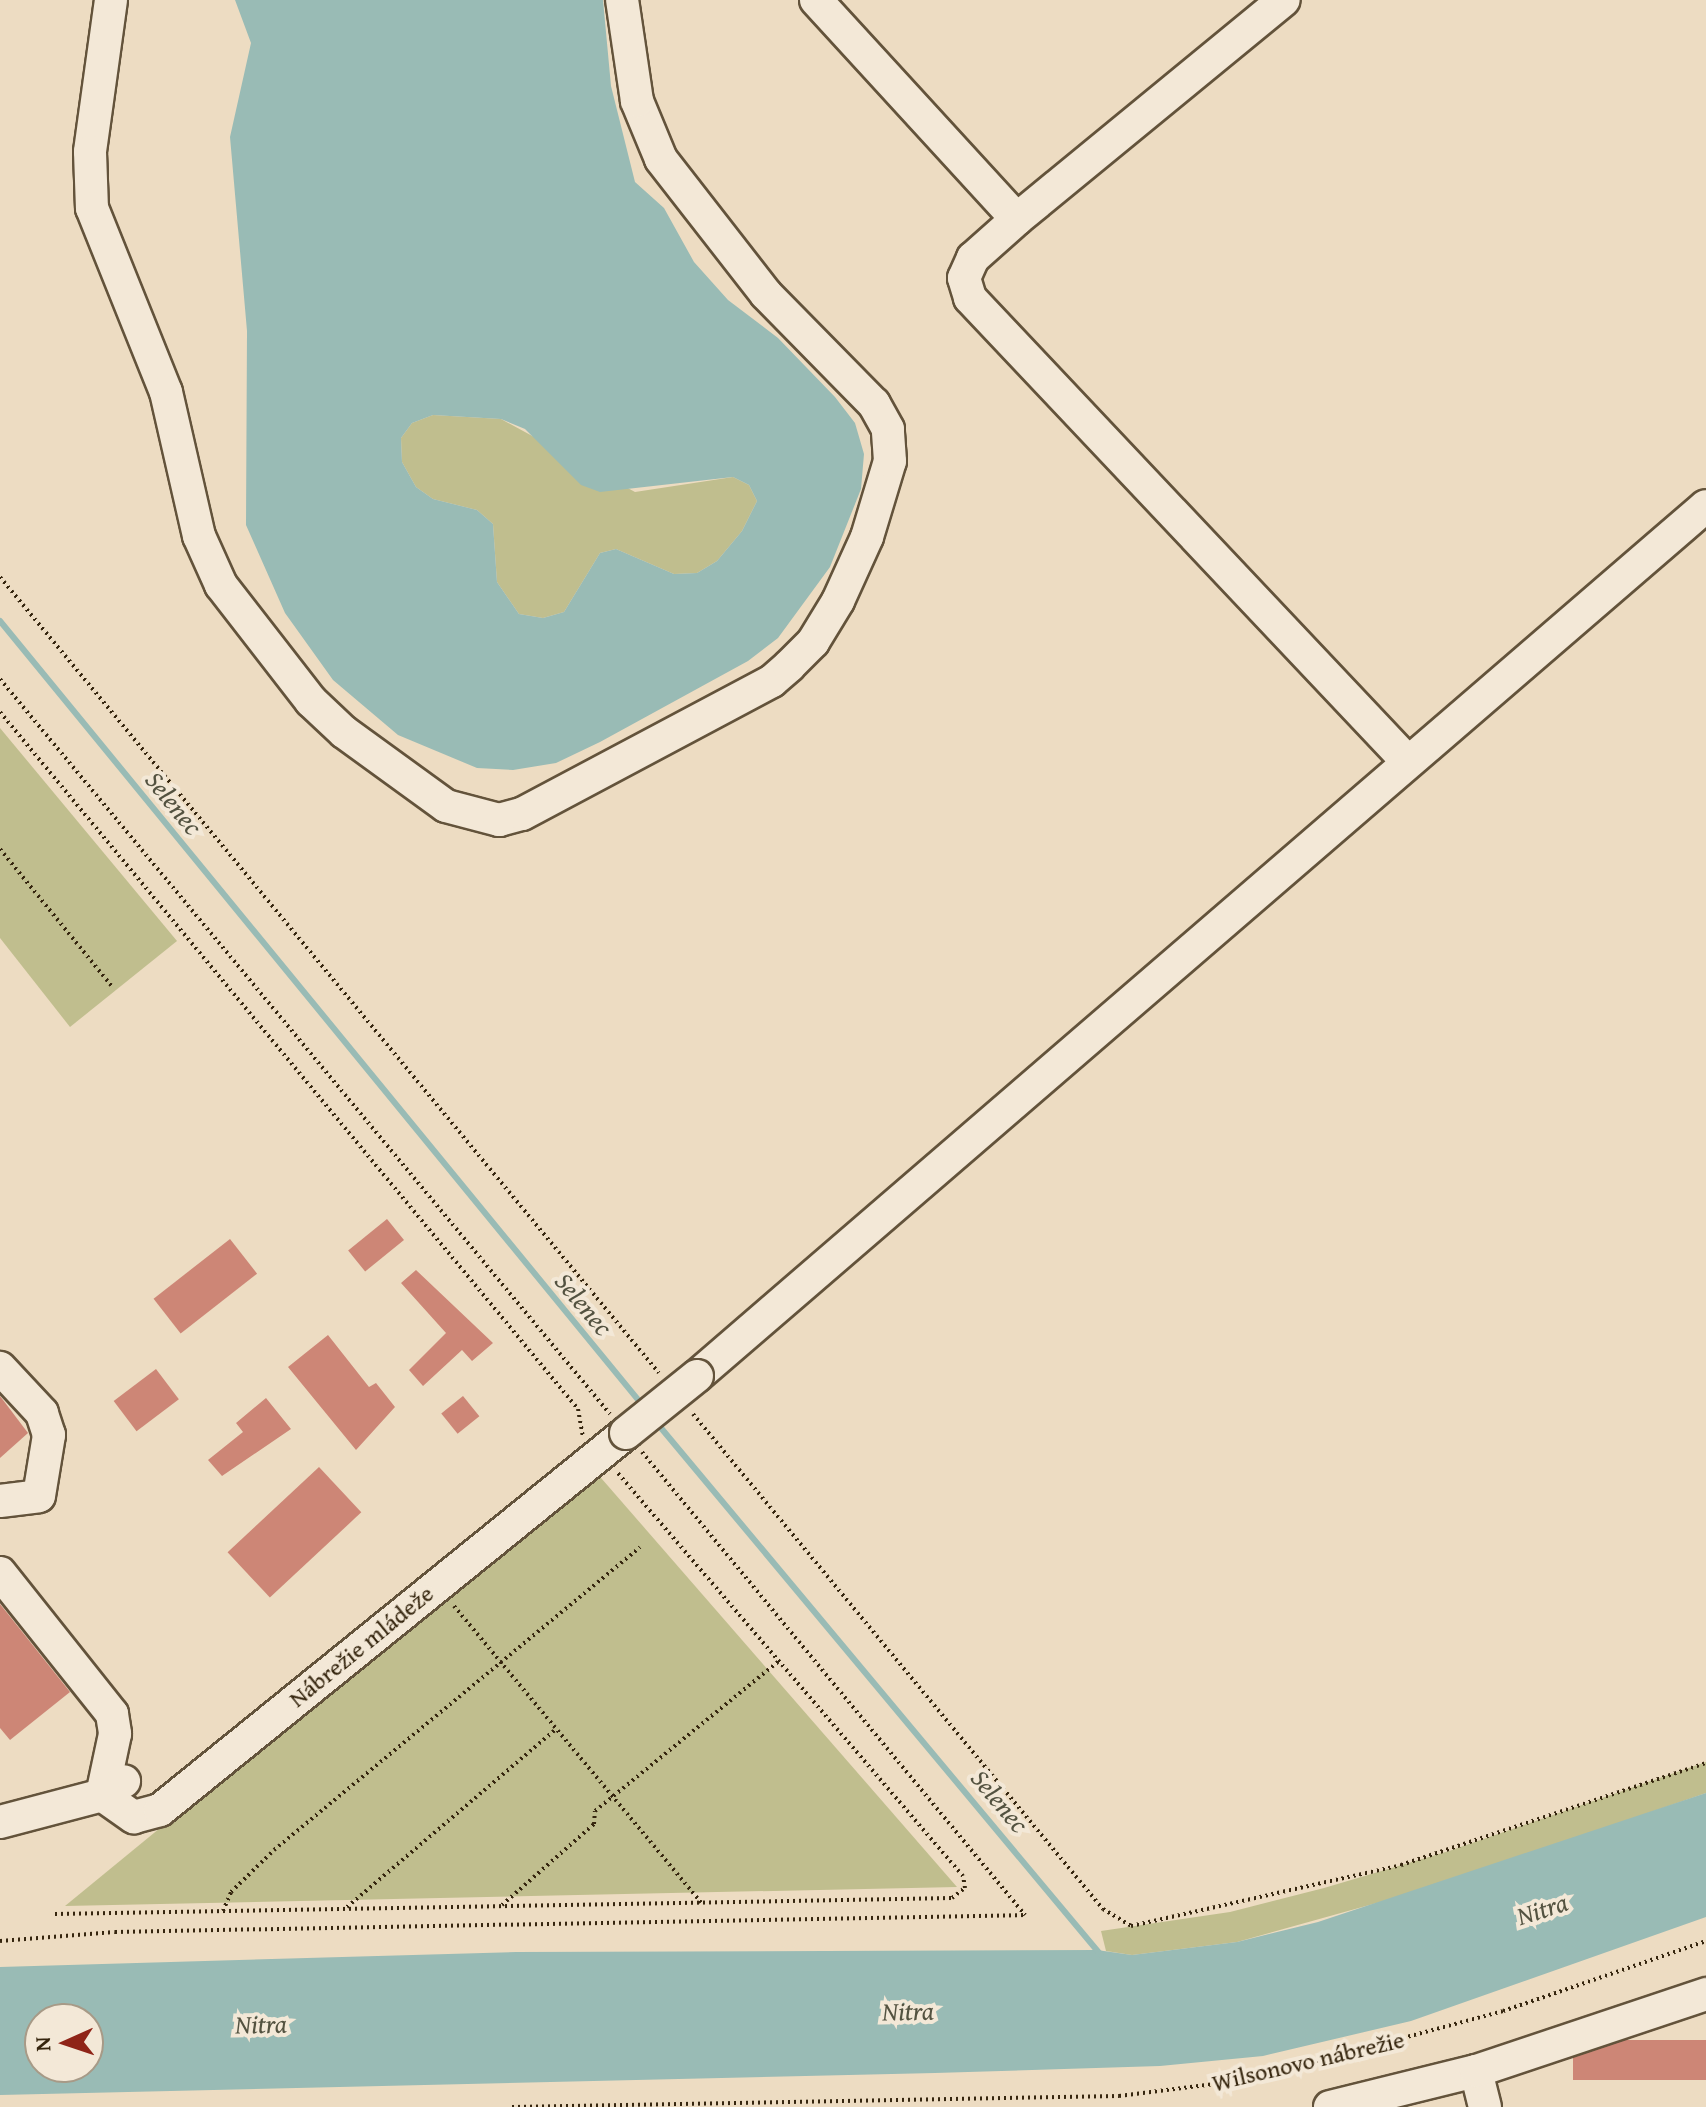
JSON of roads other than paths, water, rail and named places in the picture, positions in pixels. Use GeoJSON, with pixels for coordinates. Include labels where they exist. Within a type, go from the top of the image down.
{"type":"FeatureCollection","features":[{"type":"Feature","properties":{"kind":"street"},"geometry":{"type":"LineString","coordinates":[[111,0],[90,152],[92,208],[166,392],[199,536],[221,585],[302,690],[344,732],[446,806],[499,820],[522,814],[758,688],[789,666],[813,642],[838,601],[867,537],[890,461],[888,429],[874,404],[766,294],[661,159],[637,101],[622,0]]}},
{"type":"Feature","properties":{"kind":"street"},"geometry":{"type":"LineString","coordinates":[[816,0],[1017,219]]}},
{"type":"Feature","properties":{"kind":"street"},"geometry":{"type":"LineString","coordinates":[[1284,0],[1017,219],[973,258],[964,278],[970,298],[1407,761]]}},
{"type":"Feature","properties":{"kind":"street","name":"Nábrežie mládeže"},"geometry":{"type":"LineString","coordinates":[[113,1788],[134,1817],[160,1810],[626,1433],[682,1380],[1706,506]]}},
{"type":"Feature","properties":{"kind":"street"},"geometry":{"type":"LineString","coordinates":[[0,1368],[42,1413],[49,1435],[39,1496],[0,1501]]}},
{"type":"Feature","properties":{"kind":"street"},"geometry":{"type":"LineString","coordinates":[[0,1573],[112,1714],[115,1734],[113,1788],[0,1822]]}},
{"type":"Feature","properties":{"kind":"street","name":"Wilsonovo nábrežie"},"geometry":{"type":"LineString","coordinates":[[1330,2107],[1379,2102],[1706,1994]]}},
{"type":"Feature","properties":{"kind":"street"},"geometry":{"type":"LineString","coordinates":[[1476,2071],[1485,2107]]}},
{"type":"Feature","properties":{"kind":"water"},"geometry":{"type":"Polygon","coordinates":[[[235,0],[603,0],[611,86],[635,182],[664,208],[694,262],[728,300],[778,338],[835,397],[855,423],[864,454],[861,489],[830,567],[778,638],[748,661],[600,742],[556,763],[513,770],[477,768],[398,735],[333,680],[285,613],[246,525],[247,331],[230,137],[251,43],[235,0]],[[433,415],[412,423],[401,438],[402,462],[416,487],[433,499],[477,510],[493,524],[497,582],[519,614],[543,618],[564,612],[600,553],[616,549],[674,574],[697,573],[717,561],[742,531],[757,501],[749,485],[733,477],[600,492],[581,485],[525,429],[501,419],[433,415]]]}},
{"type":"Feature","properties":{"kind":"water","name":"Nitra"},"geometry":{"type":"Polygon","coordinates":[[[1706,1793],[1706,1917],[1411,2021],[1263,2056],[1160,2066],[935,2073],[0,2095],[0,1967],[516,1952],[1097,1950],[1132,1955],[1237,1942],[1318,1922],[1706,1793]]]}},
{"type":"Feature","properties":{"kind":"waterway","name":"Selenec"},"geometry":{"type":"LineString","coordinates":[[0,621],[644,1407]]}},
{"type":"Feature","properties":{"kind":"waterway","name":"Selenec"},"geometry":{"type":"LineString","coordinates":[[656,1422],[1100,1954]]}}]}
